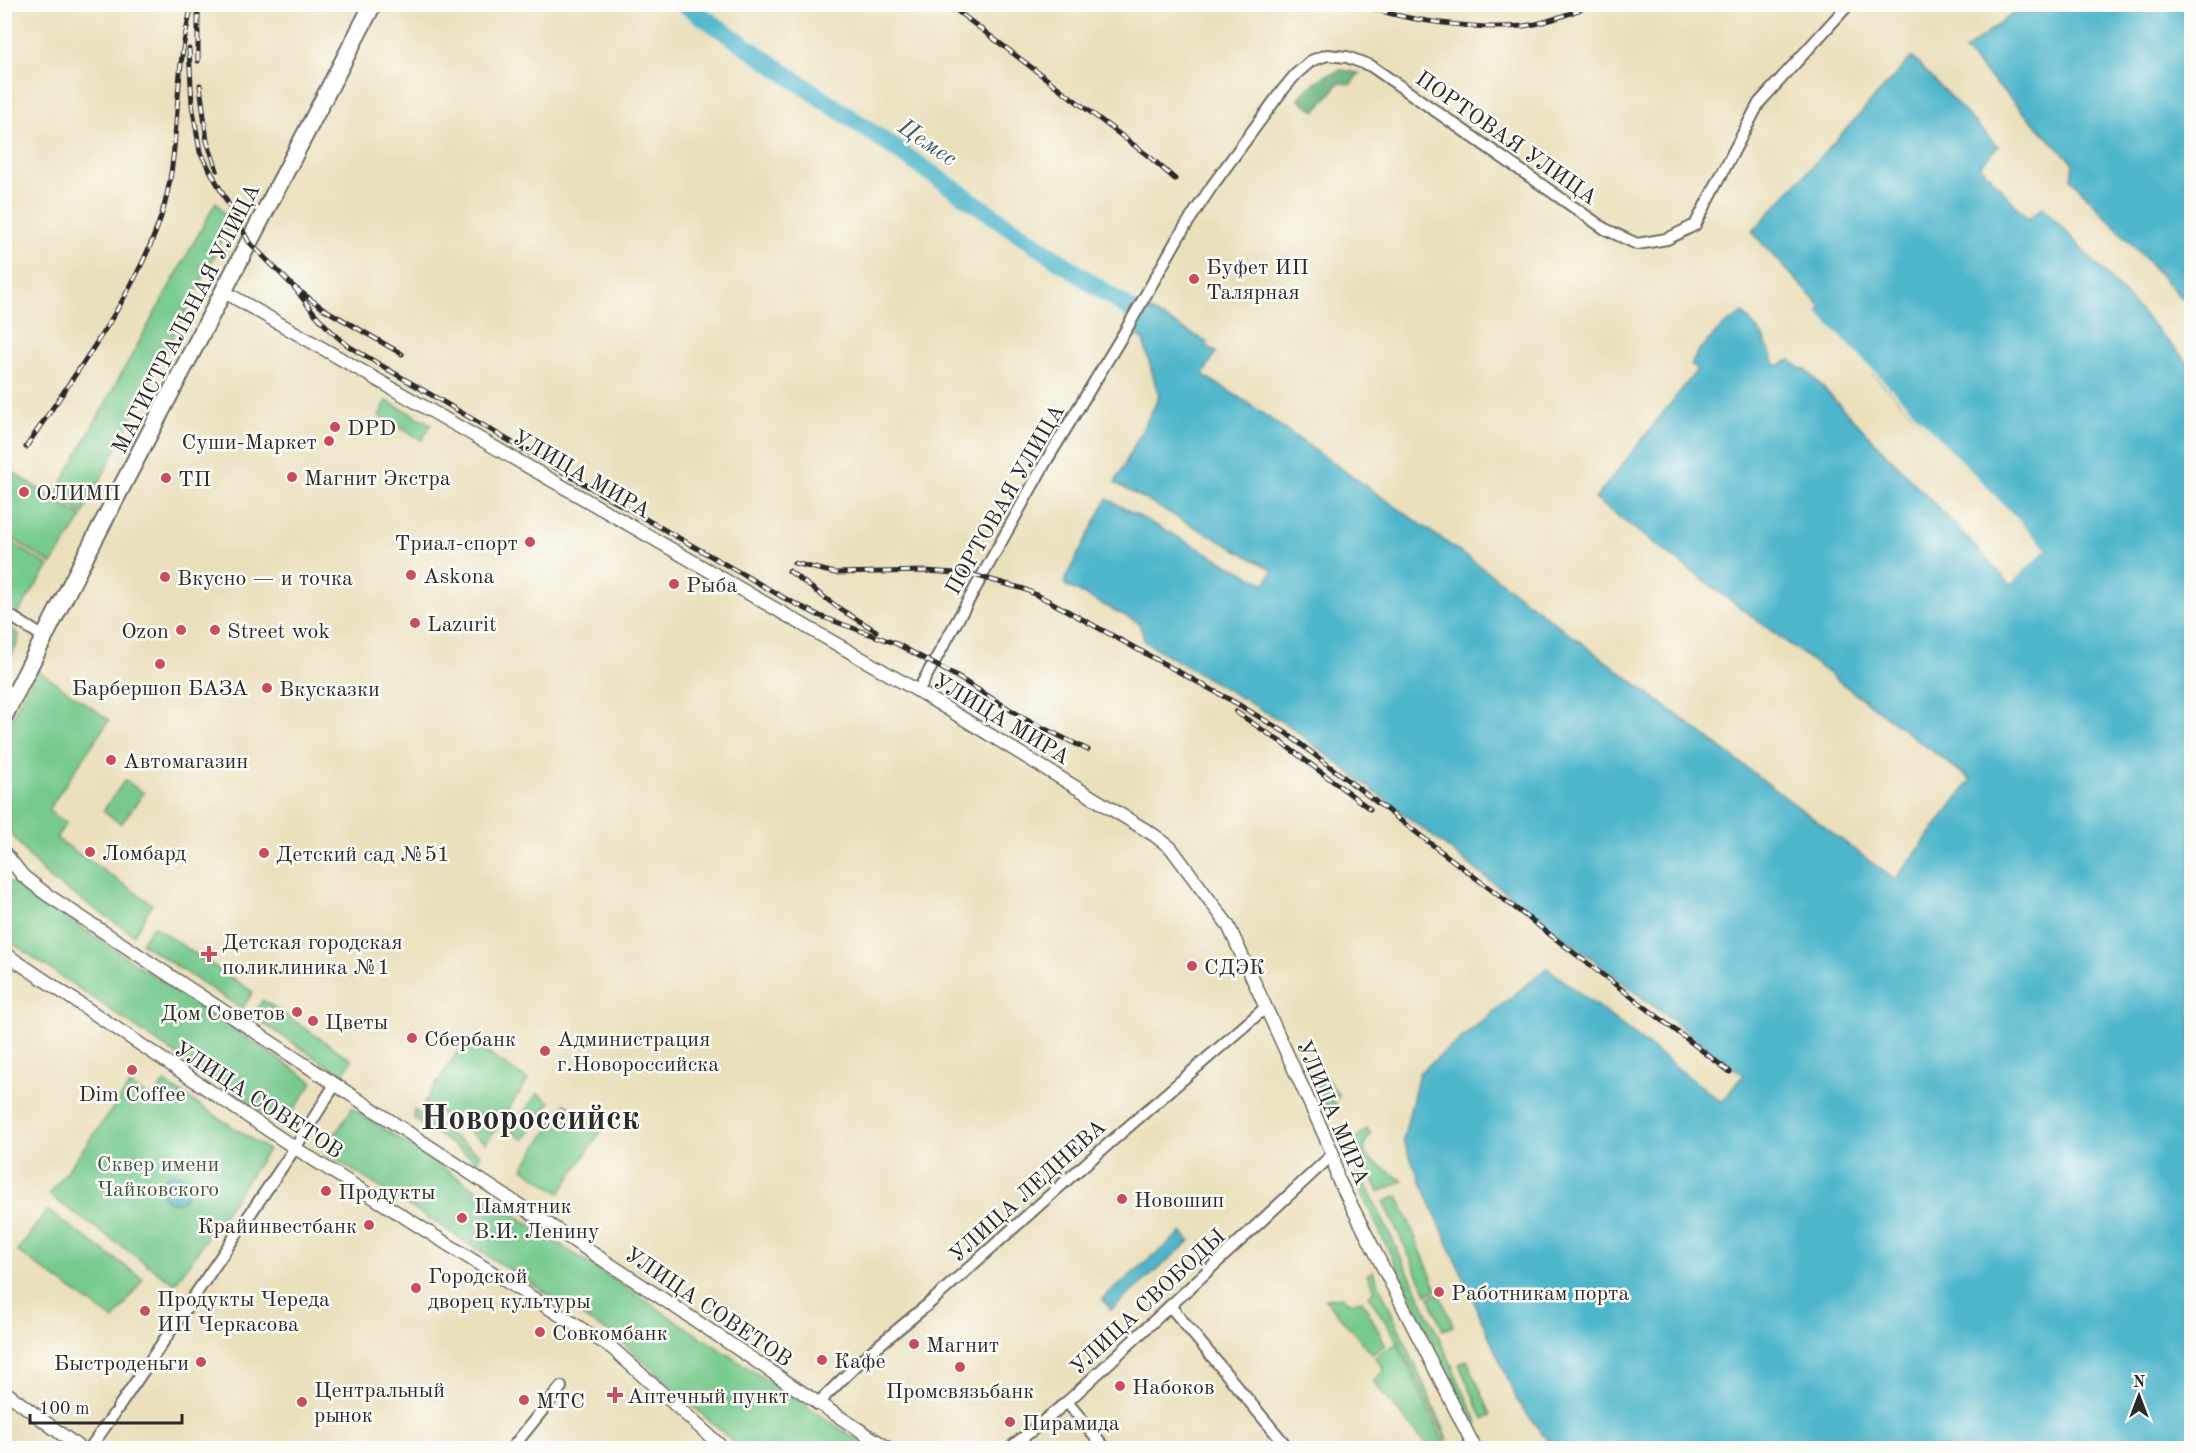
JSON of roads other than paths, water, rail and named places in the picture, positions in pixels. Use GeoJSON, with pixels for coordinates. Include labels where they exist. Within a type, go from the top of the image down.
{"type":"FeatureCollection","features":[{"type":"Feature","properties":{"kind":"highway","name":"МАГИСТРАЛЬНАЯ УЛИЦА"},"geometry":{"type":"LineString","coordinates":[[4,716],[374,4]]}},
{"type":"Feature","properties":{"kind":"street","name":"ПОРТОВАЯ УЛИЦА"},"geometry":{"type":"LineString","coordinates":[[918,691],[1045,463],[1127,328],[1179,236],[1212,186],[1281,92],[1311,61],[1327,55],[1347,57],[1371,66],[1605,229],[1637,244],[1667,239],[1695,225],[1760,103],[1849,4]]}},
{"type":"Feature","properties":{"kind":"street","name":"УЛИЦА МИРА"},"geometry":{"type":"LineString","coordinates":[[224,291],[918,691],[1154,835],[1171,848],[1228,925],[1333,1154],[1337,1178],[1475,1449]]}},
{"type":"Feature","properties":{"kind":"street"},"geometry":{"type":"LineString","coordinates":[[4,612],[44,637]]}},
{"type":"Feature","properties":{"kind":"street","name":"УЛИЦА СОВЕТОВ"},"geometry":{"type":"LineString","coordinates":[[4,852],[23,876],[46,894],[334,1086],[672,1305],[817,1404],[888,1449]]}},
{"type":"Feature","properties":{"kind":"street","name":"УЛИЦА СОВЕТОВ"},"geometry":{"type":"LineString","coordinates":[[4,953],[295,1148],[612,1348],[723,1449]]}},
{"type":"Feature","properties":{"kind":"street","name":"УЛИЦА ЛЕДНЕВА"},"geometry":{"type":"LineString","coordinates":[[817,1404],[867,1355],[932,1301],[1265,1008]]}},
{"type":"Feature","properties":{"kind":"street"},"geometry":{"type":"LineString","coordinates":[[90,1449],[295,1148],[334,1086]]}},
{"type":"Feature","properties":{"kind":"street","name":"УЛИЦА СВОБОДЫ"},"geometry":{"type":"LineString","coordinates":[[1010,1449],[1067,1402],[1333,1154]]}},
{"type":"Feature","properties":{"kind":"street"},"geometry":{"type":"LineString","coordinates":[[1170,1306],[1288,1449]]}},
{"type":"Feature","properties":{"kind":"street"},"geometry":{"type":"LineString","coordinates":[[512,1449],[561,1387]]}},
{"type":"Feature","properties":{"kind":"street"},"geometry":{"type":"LineString","coordinates":[[4,1391],[80,1449]]}},
{"type":"Feature","properties":{"kind":"street"},"geometry":{"type":"LineString","coordinates":[[1067,1402],[1105,1449]]}},
{"type":"Feature","properties":{"kind":"water"},"geometry":{"type":"Polygon","coordinates":[[[2024,5],[2191,5],[2191,308],[2071,179],[2073,163],[1964,51],[2024,5]]]}},
{"type":"Feature","properties":{"kind":"water"},"geometry":{"type":"Polygon","coordinates":[[[1912,57],[1998,147],[1980,165],[2028,219],[2043,207],[2191,366],[2191,1448],[1553,1448],[1518,1402],[1403,1141],[1419,1073],[1547,968],[1722,1102],[1743,1075],[1288,725],[1145,642],[1139,623],[1065,585],[1065,579],[1107,499],[1265,584],[1273,570],[1115,483],[1159,397],[1143,340],[1136,334],[1149,310],[1207,342],[1209,348],[1216,352],[1203,375],[1246,402],[1476,563],[1895,880],[1971,780],[1595,499],[1697,370],[1691,364],[1699,350],[1722,327],[1743,313],[1762,335],[1776,366],[1791,360],[1799,368],[1805,369],[2011,584],[2047,549],[1814,315],[1822,308],[1752,232],[1912,57]]]}},
{"type":"Feature","properties":{"kind":"water"},"geometry":{"type":"Polygon","coordinates":[[[175,1174],[185,1178],[189,1188],[185,1198],[175,1202],[165,1198],[161,1188],[165,1178],[175,1174]]]}},
{"type":"Feature","properties":{"kind":"water"},"geometry":{"type":"Polygon","coordinates":[[[1182,1232],[1190,1241],[1111,1310],[1102,1299],[1182,1232]]]}},
{"type":"Feature","properties":{"kind":"waterway","name":"Цемес"},"geometry":{"type":"LineString","coordinates":[[684,4],[1144,319]]}},
{"type":"Feature","properties":{"kind":"railway"},"geometry":{"type":"LineString","coordinates":[[26,447],[124,298],[155,234],[169,184],[180,68],[192,4]]}},
{"type":"Feature","properties":{"kind":"railway"},"geometry":{"type":"LineString","coordinates":[[948,4],[1151,158],[1175,179]]}},
{"type":"Feature","properties":{"kind":"railway"},"geometry":{"type":"LineString","coordinates":[[1362,4],[1397,15],[1441,23],[1485,27],[1541,23],[1594,4]]}},
{"type":"Feature","properties":{"kind":"railway"},"geometry":{"type":"LineString","coordinates":[[198,7],[198,61]]}},
{"type":"Feature","properties":{"kind":"railway"},"geometry":{"type":"LineString","coordinates":[[189,49],[192,104],[200,152],[249,242],[294,287],[324,309],[402,354]]}},
{"type":"Feature","properties":{"kind":"railway"},"geometry":{"type":"LineString","coordinates":[[200,85],[207,141],[217,170]]}},
{"type":"Feature","properties":{"kind":"railway"},"geometry":{"type":"LineString","coordinates":[[294,287],[320,319],[350,347],[535,456],[786,599],[820,616],[897,644],[954,675],[1027,720],[1088,750]]}},
{"type":"Feature","properties":{"kind":"railway"},"geometry":{"type":"LineString","coordinates":[[794,563],[835,573],[926,571],[970,574],[1024,589],[1049,601],[1236,703],[1286,733],[1730,1072]]}},
{"type":"Feature","properties":{"kind":"railway"},"geometry":{"type":"LineString","coordinates":[[789,571],[840,609],[876,631]]}},
{"type":"Feature","properties":{"kind":"railway"},"geometry":{"type":"LineString","coordinates":[[1236,712],[1281,742],[1370,809]]}},
{"type":"Feature","properties":{"kind":"place","name":"Буфет ИП Талярная"},"geometry":{"type":"Point","coordinates":[1194,279]}},
{"type":"Feature","properties":{"kind":"place","name":"DPD"},"geometry":{"type":"Point","coordinates":[335,427]}},
{"type":"Feature","properties":{"kind":"place","name":"Суши-Маркет"},"geometry":{"type":"Point","coordinates":[329,441]}},
{"type":"Feature","properties":{"kind":"place","name":"Магнит Экстра"},"geometry":{"type":"Point","coordinates":[292,477]}},
{"type":"Feature","properties":{"kind":"place","name":"ТП"},"geometry":{"type":"Point","coordinates":[166,478]}},
{"type":"Feature","properties":{"kind":"place","name":"ОЛИМП"},"geometry":{"type":"Point","coordinates":[24,492]}},
{"type":"Feature","properties":{"kind":"place","name":"Триал-спорт"},"geometry":{"type":"Point","coordinates":[530,542]}},
{"type":"Feature","properties":{"kind":"place","name":"Askona"},"geometry":{"type":"Point","coordinates":[411,575]}},
{"type":"Feature","properties":{"kind":"place","name":"Вкусно — и точка"},"geometry":{"type":"Point","coordinates":[165,577]}},
{"type":"Feature","properties":{"kind":"place","name":"Рыба"},"geometry":{"type":"Point","coordinates":[674,584]}},
{"type":"Feature","properties":{"kind":"place","name":"Lazurit"},"geometry":{"type":"Point","coordinates":[415,623]}},
{"type":"Feature","properties":{"kind":"place","name":"Ozon"},"geometry":{"type":"Point","coordinates":[181,630]}},
{"type":"Feature","properties":{"kind":"place","name":"Street wok"},"geometry":{"type":"Point","coordinates":[215,630]}},
{"type":"Feature","properties":{"kind":"place","name":"Барбершоп БАЗА"},"geometry":{"type":"Point","coordinates":[160,664]}},
{"type":"Feature","properties":{"kind":"place","name":"Вкусказки"},"geometry":{"type":"Point","coordinates":[267,688]}},
{"type":"Feature","properties":{"kind":"place","name":"Автомагазин"},"geometry":{"type":"Point","coordinates":[111,760]}},
{"type":"Feature","properties":{"kind":"place","name":"Ломбард"},"geometry":{"type":"Point","coordinates":[90,852]}},
{"type":"Feature","properties":{"kind":"place","name":"Детский сад №51"},"geometry":{"type":"Point","coordinates":[264,853]}},
{"type":"Feature","properties":{"kind":"place","name":"Детская городская поликлиника №1"},"geometry":{"type":"Point","coordinates":[209,954]}},
{"type":"Feature","properties":{"kind":"place","name":"СДЭК"},"geometry":{"type":"Point","coordinates":[1192,966]}},
{"type":"Feature","properties":{"kind":"place","name":"Дом Советов"},"geometry":{"type":"Point","coordinates":[297,1012]}},
{"type":"Feature","properties":{"kind":"place","name":"Цветы"},"geometry":{"type":"Point","coordinates":[313,1021]}},
{"type":"Feature","properties":{"kind":"place","name":"Сбербанк"},"geometry":{"type":"Point","coordinates":[412,1038]}},
{"type":"Feature","properties":{"kind":"place","name":"Администрация г.Новороссийска"},"geometry":{"type":"Point","coordinates":[545,1051]}},
{"type":"Feature","properties":{"kind":"place","name":"Dim Coffee"},"geometry":{"type":"Point","coordinates":[132,1070]}},
{"type":"Feature","properties":{"kind":"place","name":"Продукты"},"geometry":{"type":"Point","coordinates":[326,1191]}},
{"type":"Feature","properties":{"kind":"place","name":"Новошип"},"geometry":{"type":"Point","coordinates":[1122,1199]}},
{"type":"Feature","properties":{"kind":"place","name":"Памятник В.И. Ленину"},"geometry":{"type":"Point","coordinates":[462,1218]}},
{"type":"Feature","properties":{"kind":"place","name":"Крайинвестбанк"},"geometry":{"type":"Point","coordinates":[369,1225]}},
{"type":"Feature","properties":{"kind":"place","name":"Городской дворец культуры"},"geometry":{"type":"Point","coordinates":[416,1288]}},
{"type":"Feature","properties":{"kind":"place","name":"Работникам порта"},"geometry":{"type":"Point","coordinates":[1439,1292]}},
{"type":"Feature","properties":{"kind":"place","name":"Продукты Череда ИП Черкасова"},"geometry":{"type":"Point","coordinates":[145,1311]}},
{"type":"Feature","properties":{"kind":"place","name":"Совкомбанк"},"geometry":{"type":"Point","coordinates":[540,1332]}},
{"type":"Feature","properties":{"kind":"place","name":"Магнит"},"geometry":{"type":"Point","coordinates":[914,1344]}},
{"type":"Feature","properties":{"kind":"place","name":"Кафе"},"geometry":{"type":"Point","coordinates":[822,1360]}},
{"type":"Feature","properties":{"kind":"place","name":"Быстроденьги"},"geometry":{"type":"Point","coordinates":[201,1362]}},
{"type":"Feature","properties":{"kind":"place","name":"Промсвязьбанк"},"geometry":{"type":"Point","coordinates":[960,1367]}},
{"type":"Feature","properties":{"kind":"place","name":"Набоков"},"geometry":{"type":"Point","coordinates":[1120,1386]}},
{"type":"Feature","properties":{"kind":"place","name":"Аптечный пункт"},"geometry":{"type":"Point","coordinates":[615,1395]}},
{"type":"Feature","properties":{"kind":"place","name":"МТС"},"geometry":{"type":"Point","coordinates":[524,1400]}},
{"type":"Feature","properties":{"kind":"place","name":"Центральный рынок"},"geometry":{"type":"Point","coordinates":[302,1402]}},
{"type":"Feature","properties":{"kind":"place","name":"Пирамида"},"geometry":{"type":"Point","coordinates":[1010,1422]}},
{"type":"Feature","properties":{"kind":"district","name":"Новороссийск"},"geometry":{"type":"Point","coordinates":[530,1117]}},
{"type":"Feature","properties":{"kind":"park label","name":"Сквер имени Чайковского"},"geometry":{"type":"Point","coordinates":[158,1176]}}]}
